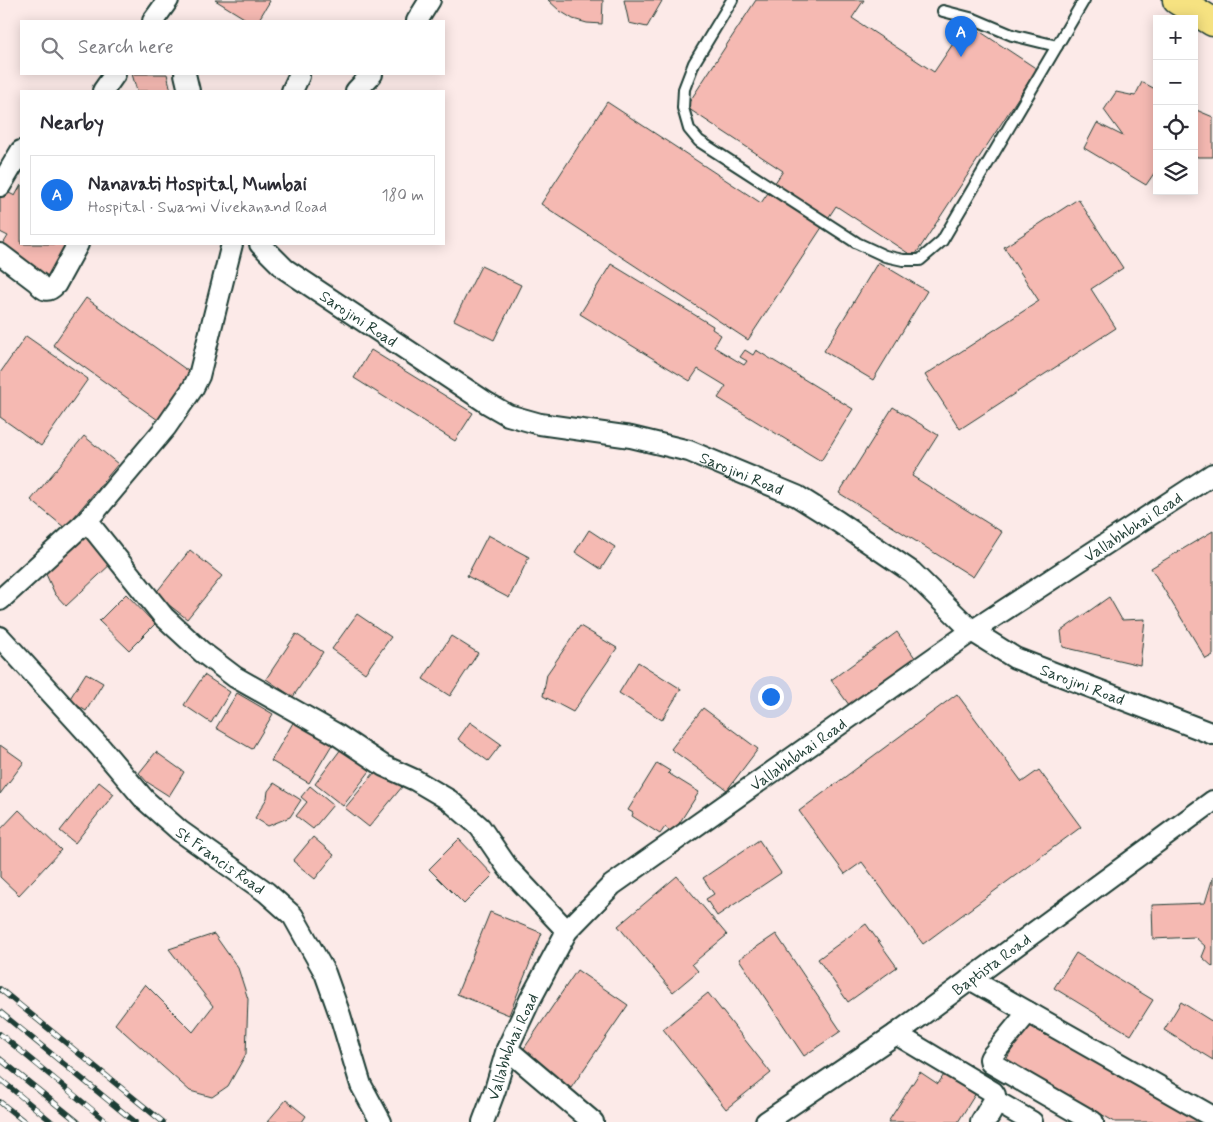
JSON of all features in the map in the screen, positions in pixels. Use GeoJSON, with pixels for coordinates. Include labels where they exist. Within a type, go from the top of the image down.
{"type":"FeatureCollection","features":[{"type":"Feature","properties":{"kind":"main road"},"geometry":{"type":"LineString","coordinates":[[1177,0],[1213,22]]}},
{"type":"Feature","properties":{"kind":"street"},"geometry":{"type":"LineString","coordinates":[[418,20],[430,0]]}},
{"type":"Feature","properties":{"kind":"street"},"geometry":{"type":"LineString","coordinates":[[104,90],[114,75]]}},
{"type":"Feature","properties":{"kind":"street"},"geometry":{"type":"LineString","coordinates":[[185,75],[189,90]]}},
{"type":"Feature","properties":{"kind":"street"},"geometry":{"type":"LineString","coordinates":[[292,90],[299,75]]}},
{"type":"Feature","properties":{"kind":"street"},"geometry":{"type":"LineString","coordinates":[[357,90],[371,75]]}},
{"type":"Feature","properties":{"kind":"street"},"geometry":{"type":"LineString","coordinates":[[0,186],[20,153]]}},
{"type":"Feature","properties":{"kind":"street"},"geometry":{"type":"LineString","coordinates":[[0,254],[47,290],[52,289],[56,284],[77,245]]}},
{"type":"Feature","properties":{"kind":"street"},"geometry":{"type":"LineString","coordinates":[[0,600],[86,522],[166,427],[197,381],[202,368],[232,245]]}},
{"type":"Feature","properties":{"kind":"street","name":"Sarojini Road"},"geometry":{"type":"LineString","coordinates":[[261,245],[285,269],[479,398],[508,415],[540,424],[630,437],[689,451],[797,496],[912,572],[972,631],[1015,658],[1213,734]]}},
{"type":"Feature","properties":{"kind":"street","name":"Vallabhbhai Road"},"geometry":{"type":"LineString","coordinates":[[484,1122],[507,1049],[530,1000],[567,931],[612,885],[972,631],[1213,474]]}},
{"type":"Feature","properties":{"kind":"street"},"geometry":{"type":"LineString","coordinates":[[86,522],[164,617],[202,652],[235,677],[336,734],[384,766],[415,780],[449,800],[480,827],[508,868],[567,931]]}},
{"type":"Feature","properties":{"kind":"street","name":"St Francis Road"},"geometry":{"type":"LineString","coordinates":[[0,637],[101,748],[145,800],[180,831],[266,892],[293,916],[325,973],[361,1085],[380,1122]]}},
{"type":"Feature","properties":{"kind":"street","name":"Baptista Road"},"geometry":{"type":"LineString","coordinates":[[766,1122],[896,1034],[1213,801]]}},
{"type":"Feature","properties":{"kind":"street"},"geometry":{"type":"LineString","coordinates":[[970,979],[1213,1117]]}},
{"type":"Feature","properties":{"kind":"street"},"geometry":{"type":"LineString","coordinates":[[1028,1012],[991,1057],[991,1063],[1093,1122]]}},
{"type":"Feature","properties":{"kind":"street"},"geometry":{"type":"LineString","coordinates":[[896,1034],[993,1092],[995,1095],[993,1102],[981,1122]]}},
{"type":"Feature","properties":{"kind":"street"},"geometry":{"type":"LineString","coordinates":[[507,1049],[593,1122]]}},
{"type":"Feature","properties":{"kind":"street"},"geometry":{"type":"LineString","coordinates":[[986,1122],[996,1104],[999,1103],[1032,1122]]}},
{"type":"Feature","properties":{"kind":"lane"},"geometry":{"type":"LineString","coordinates":[[732,0],[694,63],[684,88],[683,108],[689,128],[699,141],[857,243],[886,256],[903,260],[920,260],[942,241],[1084,0]]}},
{"type":"Feature","properties":{"kind":"lane"},"geometry":{"type":"LineString","coordinates":[[943,11],[974,19],[1012,35],[1057,46]]}},
{"type":"Feature","properties":{"kind":"building"},"geometry":{"type":"Polygon","coordinates":[[[215,0],[270,1],[259,20],[247,20],[215,0]]]}},
{"type":"Feature","properties":{"kind":"building"},"geometry":{"type":"Polygon","coordinates":[[[548,0],[603,0],[602,24],[587,23],[573,19],[548,0]]]}},
{"type":"Feature","properties":{"kind":"building"},"geometry":{"type":"Polygon","coordinates":[[[624,0],[662,1],[647,27],[629,23],[624,0]]]}},
{"type":"Feature","properties":{"kind":"building"},"geometry":{"type":"Polygon","coordinates":[[[756,0],[864,0],[852,18],[934,72],[967,23],[1037,69],[914,257],[836,206],[748,340],[541,204],[607,102],[761,203],[783,171],[686,107],[756,0]]]}},
{"type":"Feature","properties":{"kind":"building"},"geometry":{"type":"Polygon","coordinates":[[[132,75],[167,75],[171,90],[137,90],[132,75]]]}},
{"type":"Feature","properties":{"kind":"building"},"geometry":{"type":"Polygon","coordinates":[[[1142,82],[1153,88],[1153,175],[1146,185],[1084,148],[1097,123],[1123,136],[1104,110],[1116,92],[1135,96],[1142,82]]]}},
{"type":"Feature","properties":{"kind":"building"},"geometry":{"type":"Polygon","coordinates":[[[1198,111],[1213,117],[1213,157],[1198,157],[1198,111]]]}},
{"type":"Feature","properties":{"kind":"building"},"geometry":{"type":"Polygon","coordinates":[[[20,187],[20,245],[71,245],[54,279],[0,249],[8,236],[0,232],[0,195],[3,190],[15,196],[20,187]]]}},
{"type":"Feature","properties":{"kind":"building"},"geometry":{"type":"Polygon","coordinates":[[[1078,199],[1123,268],[1091,289],[1116,328],[960,429],[925,375],[1039,301],[1004,247],[1078,199]]]}},
{"type":"Feature","properties":{"kind":"building"},"geometry":{"type":"Polygon","coordinates":[[[878,262],[927,291],[873,380],[824,351],[878,262]]]}},
{"type":"Feature","properties":{"kind":"building"},"geometry":{"type":"Polygon","coordinates":[[[611,264],[713,326],[712,329],[721,335],[714,347],[744,365],[747,361],[740,357],[745,350],[753,355],[756,350],[853,409],[821,461],[718,398],[726,386],[698,369],[690,381],[580,314],[611,264]]]}},
{"type":"Feature","properties":{"kind":"building"},"geometry":{"type":"Polygon","coordinates":[[[481,266],[521,285],[494,340],[454,320],[481,266]]]}},
{"type":"Feature","properties":{"kind":"building"},"geometry":{"type":"Polygon","coordinates":[[[86,298],[198,378],[165,425],[53,345],[86,298]]]}},
{"type":"Feature","properties":{"kind":"building"},"geometry":{"type":"Polygon","coordinates":[[[26,336],[88,379],[41,446],[0,417],[0,373],[26,336]]]}},
{"type":"Feature","properties":{"kind":"building"},"geometry":{"type":"Polygon","coordinates":[[[371,350],[473,413],[455,441],[354,378],[371,350]]]}},
{"type":"Feature","properties":{"kind":"building"},"geometry":{"type":"Polygon","coordinates":[[[893,407],[938,435],[912,476],[1002,532],[973,577],[839,493],[893,407]]]}},
{"type":"Feature","properties":{"kind":"building"},"geometry":{"type":"Polygon","coordinates":[[[84,436],[118,464],[65,528],[31,500],[84,436]]]}},
{"type":"Feature","properties":{"kind":"building"},"geometry":{"type":"Polygon","coordinates":[[[589,530],[615,547],[601,569],[575,552],[589,530]]]}},
{"type":"Feature","properties":{"kind":"building"},"geometry":{"type":"Polygon","coordinates":[[[1213,531],[1213,655],[1206,659],[1151,568],[1213,531]]]}},
{"type":"Feature","properties":{"kind":"building"},"geometry":{"type":"Polygon","coordinates":[[[87,532],[114,561],[66,606],[55,594],[45,572],[87,532]]]}},
{"type":"Feature","properties":{"kind":"building"},"geometry":{"type":"Polygon","coordinates":[[[488,535],[529,557],[509,598],[467,576],[488,535]]]}},
{"type":"Feature","properties":{"kind":"building"},"geometry":{"type":"Polygon","coordinates":[[[190,550],[222,576],[187,619],[155,594],[190,550]]]}},
{"type":"Feature","properties":{"kind":"building"},"geometry":{"type":"Polygon","coordinates":[[[126,594],[155,624],[129,650],[99,621],[126,594]]]}},
{"type":"Feature","properties":{"kind":"building"},"geometry":{"type":"Polygon","coordinates":[[[1109,597],[1122,620],[1145,619],[1140,665],[1063,647],[1061,631],[1109,597]]]}},
{"type":"Feature","properties":{"kind":"building"},"geometry":{"type":"Polygon","coordinates":[[[357,614],[391,637],[365,673],[332,649],[357,614]]]}},
{"type":"Feature","properties":{"kind":"building"},"geometry":{"type":"Polygon","coordinates":[[[580,626],[617,648],[573,712],[543,696],[547,674],[580,626]]]}},
{"type":"Feature","properties":{"kind":"building"},"geometry":{"type":"Polygon","coordinates":[[[897,632],[918,662],[852,709],[831,680],[897,632]]]}},
{"type":"Feature","properties":{"kind":"building"},"geometry":{"type":"Polygon","coordinates":[[[296,634],[323,652],[293,697],[266,679],[296,634]]]}},
{"type":"Feature","properties":{"kind":"building"},"geometry":{"type":"Polygon","coordinates":[[[451,636],[478,653],[450,696],[423,679],[451,636]]]}},
{"type":"Feature","properties":{"kind":"building"},"geometry":{"type":"Polygon","coordinates":[[[638,662],[681,689],[662,720],[619,693],[638,662]]]}},
{"type":"Feature","properties":{"kind":"building"},"geometry":{"type":"Polygon","coordinates":[[[86,673],[103,683],[86,711],[69,700],[86,673]]]}},
{"type":"Feature","properties":{"kind":"building"},"geometry":{"type":"Polygon","coordinates":[[[204,675],[230,692],[211,723],[184,705],[204,675]]]}},
{"type":"Feature","properties":{"kind":"building"},"geometry":{"type":"Polygon","coordinates":[[[237,693],[273,714],[252,749],[216,728],[237,693]]]}},
{"type":"Feature","properties":{"kind":"building"},"geometry":{"type":"Polygon","coordinates":[[[957,694],[1022,782],[1039,770],[1081,827],[923,944],[862,862],[845,874],[799,811],[957,694]]]}},
{"type":"Feature","properties":{"kind":"building"},"geometry":{"type":"Polygon","coordinates":[[[703,708],[758,749],[727,790],[671,749],[703,708]]]}},
{"type":"Feature","properties":{"kind":"building"},"geometry":{"type":"Polygon","coordinates":[[[294,721],[333,743],[309,783],[271,761],[294,721]]]}},
{"type":"Feature","properties":{"kind":"building"},"geometry":{"type":"Polygon","coordinates":[[[470,722],[501,744],[488,761],[458,739],[470,722]]]}},
{"type":"Feature","properties":{"kind":"building"},"geometry":{"type":"Polygon","coordinates":[[[0,745],[24,762],[0,794],[0,745]]]}},
{"type":"Feature","properties":{"kind":"building"},"geometry":{"type":"Polygon","coordinates":[[[344,745],[373,767],[343,806],[315,784],[344,745]]]}},
{"type":"Feature","properties":{"kind":"building"},"geometry":{"type":"Polygon","coordinates":[[[156,752],[184,772],[169,796],[147,782],[139,773],[156,752]]]}},
{"type":"Feature","properties":{"kind":"building"},"geometry":{"type":"Polygon","coordinates":[[[657,763],[670,771],[668,773],[699,792],[673,833],[665,827],[660,834],[632,816],[633,813],[628,810],[657,763]]]}},
{"type":"Feature","properties":{"kind":"building"},"geometry":{"type":"Polygon","coordinates":[[[379,767],[402,787],[369,827],[345,808],[379,767]]]}},
{"type":"Feature","properties":{"kind":"building"},"geometry":{"type":"Polygon","coordinates":[[[99,782],[114,794],[75,843],[60,831],[99,782]]]}},
{"type":"Feature","properties":{"kind":"building"},"geometry":{"type":"Polygon","coordinates":[[[274,783],[301,800],[290,817],[268,826],[255,818],[274,783]]]}},
{"type":"Feature","properties":{"kind":"building"},"geometry":{"type":"Polygon","coordinates":[[[310,786],[333,805],[313,829],[296,816],[307,802],[301,797],[310,786]]]}},
{"type":"Feature","properties":{"kind":"building"},"geometry":{"type":"Polygon","coordinates":[[[19,810],[61,850],[19,895],[0,877],[0,830],[19,810]]]}},
{"type":"Feature","properties":{"kind":"building"},"geometry":{"type":"Polygon","coordinates":[[[313,837],[334,855],[315,879],[293,861],[313,837]]]}},
{"type":"Feature","properties":{"kind":"building"},"geometry":{"type":"Polygon","coordinates":[[[459,839],[493,875],[464,904],[429,869],[459,839]]]}},
{"type":"Feature","properties":{"kind":"building"},"geometry":{"type":"Polygon","coordinates":[[[759,840],[781,873],[717,916],[706,899],[714,894],[703,878],[759,840]]]}},
{"type":"Feature","properties":{"kind":"building"},"geometry":{"type":"Polygon","coordinates":[[[677,876],[727,935],[692,964],[698,971],[673,992],[618,926],[677,876]]]}},
{"type":"Feature","properties":{"kind":"building"},"geometry":{"type":"Polygon","coordinates":[[[1213,877],[1213,967],[1202,957],[1206,947],[1195,937],[1153,939],[1152,905],[1205,903],[1213,877]]]}},
{"type":"Feature","properties":{"kind":"building"},"geometry":{"type":"Polygon","coordinates":[[[490,912],[542,933],[509,1015],[457,994],[490,912]]]}},
{"type":"Feature","properties":{"kind":"building"},"geometry":{"type":"Polygon","coordinates":[[[866,924],[897,967],[848,1002],[818,959],[866,924]]]}},
{"type":"Feature","properties":{"kind":"building"},"geometry":{"type":"Polygon","coordinates":[[[214,934],[238,968],[248,999],[246,1054],[228,1086],[212,1097],[190,1091],[115,1024],[145,984],[193,1032],[213,1006],[169,949],[214,934]]]}},
{"type":"Feature","properties":{"kind":"building"},"geometry":{"type":"Polygon","coordinates":[[[776,934],[841,1031],[804,1056],[739,959],[776,934]]]}},
{"type":"Feature","properties":{"kind":"building"},"geometry":{"type":"Polygon","coordinates":[[[1076,953],[1153,1000],[1131,1035],[1054,988],[1076,953]]]}},
{"type":"Feature","properties":{"kind":"building"},"geometry":{"type":"Polygon","coordinates":[[[577,970],[628,1005],[571,1088],[521,1053],[577,970]]]}},
{"type":"Feature","properties":{"kind":"building"},"geometry":{"type":"Polygon","coordinates":[[[708,993],[771,1073],[726,1109],[663,1029],[708,993]]]}},
{"type":"Feature","properties":{"kind":"building"},"geometry":{"type":"Polygon","coordinates":[[[1181,1002],[1213,1022],[1213,1060],[1164,1030],[1181,1002]]]}},
{"type":"Feature","properties":{"kind":"building"},"geometry":{"type":"Polygon","coordinates":[[[1029,1019],[1210,1122],[1115,1122],[1006,1060],[1029,1019]]]}},
{"type":"Feature","properties":{"kind":"building"},"geometry":{"type":"Polygon","coordinates":[[[920,1072],[938,1084],[945,1073],[976,1093],[958,1122],[888,1122],[920,1072]]]}},
{"type":"Feature","properties":{"kind":"building"},"geometry":{"type":"Polygon","coordinates":[[[286,1100],[306,1116],[302,1122],[267,1122],[286,1100]]]}},
{"type":"Feature","properties":{"kind":"railway"},"geometry":{"type":"LineString","coordinates":[[0,989],[163,1122]]}},
{"type":"Feature","properties":{"kind":"railway"},"geometry":{"type":"LineString","coordinates":[[0,1012],[135,1122]]}},
{"type":"Feature","properties":{"kind":"railway"},"geometry":{"type":"LineString","coordinates":[[0,1034],[107,1122]]}},
{"type":"Feature","properties":{"kind":"railway"},"geometry":{"type":"LineString","coordinates":[[0,1059],[78,1122]]}},
{"type":"Feature","properties":{"kind":"railway"},"geometry":{"type":"LineString","coordinates":[[0,1079],[52,1122]]}},
{"type":"Feature","properties":{"kind":"railway"},"geometry":{"type":"LineString","coordinates":[[0,1102],[25,1122]]}},
{"type":"Feature","properties":{"kind":"place","name":"Nanavati Hospital, Mumbai"},"geometry":{"type":"Point","coordinates":[961,57]}}]}
